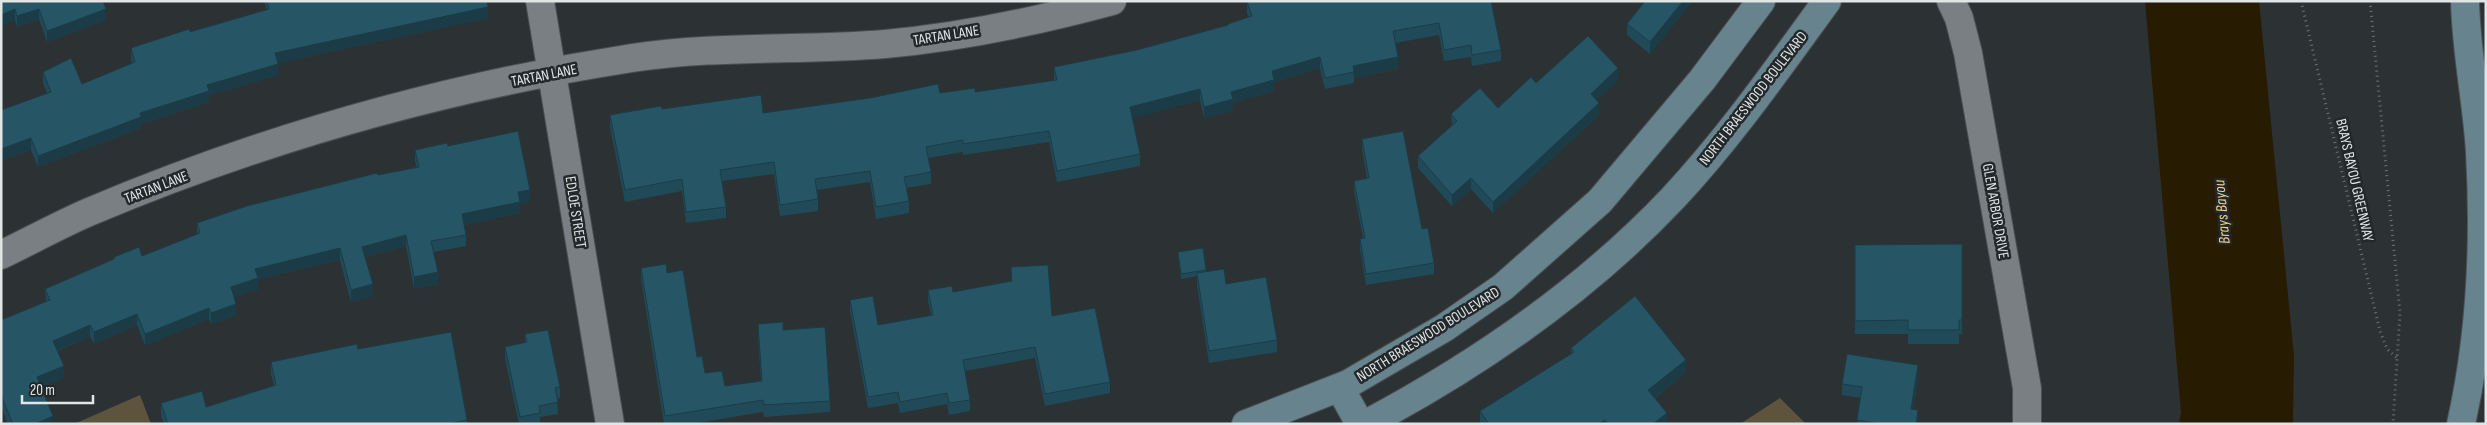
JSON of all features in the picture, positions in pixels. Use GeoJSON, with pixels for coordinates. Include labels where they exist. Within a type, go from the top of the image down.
{"type":"FeatureCollection","features":[{"type":"Feature","properties":{"kind":"main road","name":"NORTH BRAESWOOD BOULEVARD"},"geometry":{"type":"LineString","coordinates":[[1246,424],[1340,388],[1444,328],[1503,286],[1600,201],[1702,80],[1761,1]]}},
{"type":"Feature","properties":{"kind":"main road","name":"NORTH BRAESWOOD BOULEVARD"},"geometry":{"type":"LineString","coordinates":[[1366,424],[1481,357],[1561,300],[1617,254],[1673,198],[1724,140],[1828,1]]}},
{"type":"Feature","properties":{"kind":"main road"},"geometry":{"type":"LineString","coordinates":[[2461,424],[2473,350],[2481,272],[2480,151],[2465,1]]}},
{"type":"Feature","properties":{"kind":"main road"},"geometry":{"type":"LineString","coordinates":[[1340,388],[1360,424]]}},
{"type":"Feature","properties":{"kind":"street","name":"EDLOE STREET"},"geometry":{"type":"LineString","coordinates":[[540,1],[610,424]]}},
{"type":"Feature","properties":{"kind":"street","name":"TARTAN LANE"},"geometry":{"type":"LineString","coordinates":[[1,255],[88,213],[231,158],[359,118],[464,90],[634,58],[698,51],[886,44],[1046,18],[1112,1]]}},
{"type":"Feature","properties":{"kind":"street","name":"GLEN ARBOR DRIVE"},"geometry":{"type":"LineString","coordinates":[[1951,1],[1959,18],[1968,53],[2027,388],[2027,424]]}},
{"type":"Feature","properties":{"kind":"path","name":"BRAYS BAYOU GREENWAY"},"geometry":{"type":"LineString","coordinates":[[2301,1],[2380,331],[2388,349],[2398,359]]}},
{"type":"Feature","properties":{"kind":"path","name":"BRAYS BAYOU GREENWAY"},"geometry":{"type":"LineString","coordinates":[[2370,1],[2400,313],[2393,424]]}},
{"type":"Feature","properties":{"kind":"shaded area"},"geometry":{"type":"Polygon","coordinates":[[[140,395],[151,424],[74,424],[140,395]]]}},
{"type":"Feature","properties":{"kind":"shaded area"},"geometry":{"type":"Polygon","coordinates":[[[1780,398],[1806,424],[1740,424],[1780,398]]]}},
{"type":"Feature","properties":{"kind":"water","name":"Brays Bayou"},"geometry":{"type":"Polygon","coordinates":[[[2145,1],[2259,1],[2294,356],[2293,424],[2179,424],[2181,412],[2145,1]]]}},
{"type":"Feature","properties":{"kind":"building"},"geometry":{"type":"Polygon","coordinates":[[[1,1],[103,1],[106,9],[47,31],[39,9],[17,16],[15,9],[1,15],[1,1]]]}},
{"type":"Feature","properties":{"kind":"building"},"geometry":{"type":"Polygon","coordinates":[[[267,1],[487,1],[488,7],[275,53],[278,64],[207,85],[209,91],[140,113],[141,117],[38,156],[31,138],[1,149],[1,110],[51,92],[43,72],[71,58],[82,84],[135,62],[131,48],[189,29],[190,32],[269,9],[267,1]]]}},
{"type":"Feature","properties":{"kind":"building"},"geometry":{"type":"Polygon","coordinates":[[[1491,1],[1501,50],[1472,55],[1471,45],[1444,50],[1439,23],[1393,31],[1398,57],[1353,66],[1354,72],[1325,78],[1320,57],[1272,71],[1274,80],[1231,92],[1233,99],[1204,107],[1200,89],[1130,107],[1140,154],[1057,171],[1049,131],[963,144],[963,140],[926,147],[931,172],[904,177],[909,201],[876,207],[870,171],[815,179],[818,199],[780,205],[774,162],[720,170],[726,207],[686,212],[682,179],[625,190],[610,115],[661,106],[662,109],[761,95],[763,113],[870,98],[938,84],[940,93],[975,88],[975,92],[1057,80],[1054,67],[1137,50],[1228,25],[1252,16],[1247,2],[1491,1]]]}},
{"type":"Feature","properties":{"kind":"building"},"geometry":{"type":"Polygon","coordinates":[[[1645,1],[1683,1],[1650,42],[1627,24],[1645,1]]]}},
{"type":"Feature","properties":{"kind":"building"},"geometry":{"type":"Polygon","coordinates":[[[1588,36],[1618,68],[1591,94],[1599,103],[1493,202],[1471,178],[1452,195],[1418,156],[1457,121],[1451,114],[1480,88],[1498,108],[1531,77],[1536,83],[1588,36]]]}},
{"type":"Feature","properties":{"kind":"building"},"geometry":{"type":"Polygon","coordinates":[[[518,131],[530,190],[518,192],[520,202],[462,214],[466,235],[431,241],[438,272],[414,277],[406,235],[362,247],[373,284],[351,290],[340,248],[255,269],[258,278],[231,287],[236,304],[211,313],[209,308],[145,334],[137,314],[94,332],[90,325],[53,341],[64,366],[37,377],[53,416],[35,424],[13,424],[1,395],[1,320],[50,300],[45,289],[139,247],[142,256],[200,233],[197,223],[247,206],[377,173],[378,175],[419,167],[415,150],[447,143],[448,146],[518,131]]]}},
{"type":"Feature","properties":{"kind":"building"},"geometry":{"type":"Polygon","coordinates":[[[1403,131],[1422,229],[1428,228],[1434,263],[1366,274],[1360,239],[1365,238],[1354,181],[1369,178],[1362,139],[1403,131]]]}},
{"type":"Feature","properties":{"kind":"building"},"geometry":{"type":"Polygon","coordinates":[[[1962,244],[1962,320],[1959,320],[1959,330],[1908,330],[1908,320],[1855,321],[1855,245],[1962,244]]]}},
{"type":"Feature","properties":{"kind":"building"},"geometry":{"type":"Polygon","coordinates":[[[1203,248],[1206,270],[1181,274],[1178,252],[1203,248]]]}},
{"type":"Feature","properties":{"kind":"building"},"geometry":{"type":"Polygon","coordinates":[[[666,264],[667,273],[683,270],[697,357],[702,356],[705,373],[722,371],[725,386],[762,381],[758,324],[783,322],[783,330],[825,327],[830,401],[764,405],[763,400],[665,416],[641,268],[666,264]]]}},
{"type":"Feature","properties":{"kind":"building"},"geometry":{"type":"Polygon","coordinates":[[[1048,265],[1052,316],[1095,308],[1110,382],[1045,394],[1035,347],[963,360],[970,400],[949,403],[947,393],[900,402],[898,392],[868,397],[850,300],[873,296],[878,325],[933,315],[928,290],[952,286],[953,292],[1012,281],[1011,267],[1048,265]]]}},
{"type":"Feature","properties":{"kind":"building"},"geometry":{"type":"Polygon","coordinates":[[[1224,269],[1226,284],[1266,277],[1277,340],[1209,351],[1197,273],[1224,269]]]}},
{"type":"Feature","properties":{"kind":"building"},"geometry":{"type":"Polygon","coordinates":[[[1635,296],[1686,360],[1648,390],[1667,413],[1653,424],[1608,424],[1605,420],[1598,424],[1489,424],[1480,411],[1574,352],[1571,348],[1635,296]]]}},
{"type":"Feature","properties":{"kind":"building"},"geometry":{"type":"Polygon","coordinates":[[[548,330],[560,387],[555,388],[558,402],[539,406],[540,413],[520,417],[505,347],[527,342],[525,334],[548,330]]]}},
{"type":"Feature","properties":{"kind":"building"},"geometry":{"type":"Polygon","coordinates":[[[451,332],[467,420],[448,424],[168,424],[161,403],[202,391],[206,407],[276,385],[271,362],[357,344],[358,349],[451,332]]]}},
{"type":"Feature","properties":{"kind":"building"},"geometry":{"type":"Polygon","coordinates":[[[1847,354],[1918,365],[1911,409],[1918,410],[1916,424],[1875,424],[1857,420],[1862,387],[1842,384],[1847,354]]]}}]}
